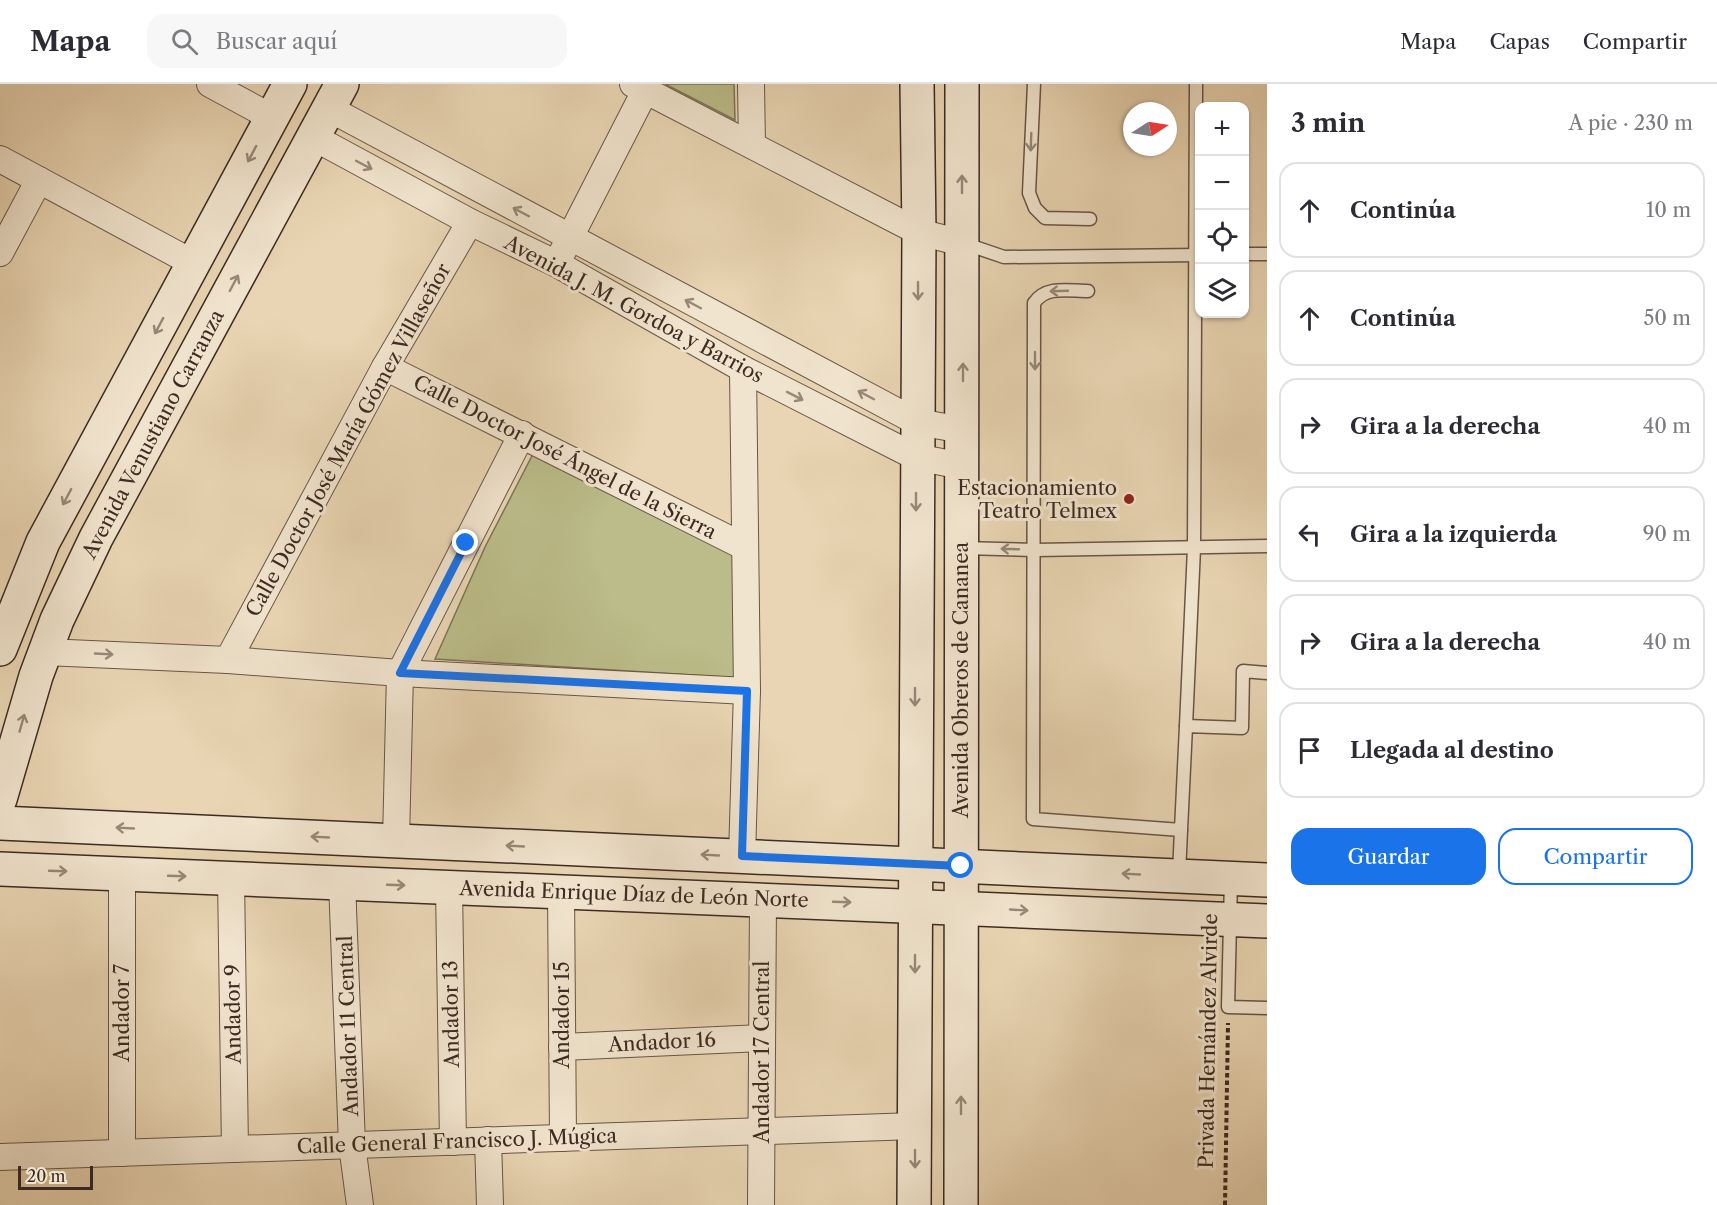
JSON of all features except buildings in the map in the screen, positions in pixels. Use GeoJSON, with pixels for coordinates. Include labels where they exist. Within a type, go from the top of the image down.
{"type":"FeatureCollection","features":[{"type":"Feature","properties":{"kind":"street"},"geometry":{"type":"LineString","coordinates":[[210,84],[272,117]]}},
{"type":"Feature","properties":{"kind":"street"},"geometry":{"type":"LineString","coordinates":[[751,84],[752,145]]}},
{"type":"Feature","properties":{"kind":"street"},"geometry":{"type":"LineString","coordinates":[[914,1205],[916,457],[919,232],[917,84]]}},
{"type":"Feature","properties":{"kind":"street","name":"Avenida Obreros de Cananea"},"geometry":{"type":"LineString","coordinates":[[962,84],[963,430],[960,907],[962,1205]]}},
{"type":"Feature","properties":{"kind":"street"},"geometry":{"type":"LineString","coordinates":[[0,649],[43,542],[272,117],[286,85]]}},
{"type":"Feature","properties":{"kind":"street"},"geometry":{"type":"LineString","coordinates":[[557,264],[639,87],[919,232],[962,243]]}},
{"type":"Feature","properties":{"kind":"street","name":"Avenida J. M. Gordoa y Barrios"},"geometry":{"type":"LineString","coordinates":[[335,96],[569,238],[917,422],[963,430]]}},
{"type":"Feature","properties":{"kind":"street","name":"Avenida Venustiano Carranza"},"geometry":{"type":"LineString","coordinates":[[0,799],[45,652],[57,620],[96,538],[335,96]]}},
{"type":"Feature","properties":{"kind":"street","name":"Avenida J. M. Gordoa y Barrios"},"geometry":{"type":"LineString","coordinates":[[313,137],[470,222],[557,264],[743,369],[916,457],[962,466]]}},
{"type":"Feature","properties":{"kind":"street"},"geometry":{"type":"LineString","coordinates":[[0,159],[193,263]]}},
{"type":"Feature","properties":{"kind":"street"},"geometry":{"type":"LineString","coordinates":[[0,253],[39,180]]}},
{"type":"Feature","properties":{"kind":"street","name":"Calle Doctor José María Gómez Villaseñor"},"geometry":{"type":"LineString","coordinates":[[228,660],[385,367],[470,222]]}},
{"type":"Feature","properties":{"kind":"street","name":"Calle Doctor José Ángel de la Sierra"},"geometry":{"type":"LineString","coordinates":[[385,367],[745,547]]}},
{"type":"Feature","properties":{"kind":"street"},"geometry":{"type":"LineString","coordinates":[[742,856],[747,691],[743,369]]}},
{"type":"Feature","properties":{"kind":"street"},"geometry":{"type":"LineString","coordinates":[[396,841],[400,673],[522,434]]}},
{"type":"Feature","properties":{"kind":"street"},"geometry":{"type":"LineString","coordinates":[[45,652],[228,660],[400,673],[747,691]]}},
{"type":"Feature","properties":{"kind":"street","name":"Avenida Enrique Díaz de León Norte"},"geometry":{"type":"LineString","coordinates":[[0,823],[1231,878]]}},
{"type":"Feature","properties":{"kind":"street","name":"Avenida Enrique Díaz de León Norte"},"geometry":{"type":"LineString","coordinates":[[0,869],[1267,921]]}},
{"type":"Feature","properties":{"kind":"street","name":"Andador 7"},"geometry":{"type":"LineString","coordinates":[[122,874],[122,1152]]}},
{"type":"Feature","properties":{"kind":"street","name":"Andador 9"},"geometry":{"type":"LineString","coordinates":[[231,878],[235,1149]]}},
{"type":"Feature","properties":{"kind":"street"},"geometry":{"type":"LineString","coordinates":[[1231,878],[1267,880]]}},
{"type":"Feature","properties":{"kind":"street","name":"Andador 11 Central"},"geometry":{"type":"LineString","coordinates":[[342,882],[352,1145],[360,1205]]}},
{"type":"Feature","properties":{"kind":"street","name":"Andador 13"},"geometry":{"type":"LineString","coordinates":[[449,887],[453,1142]]}},
{"type":"Feature","properties":{"kind":"street","name":"Andador 15"},"geometry":{"type":"LineString","coordinates":[[561,891],[563,1138]]}},
{"type":"Feature","properties":{"kind":"street","name":"Andador 17 Central"},"geometry":{"type":"LineString","coordinates":[[761,1205],[763,899]]}},
{"type":"Feature","properties":{"kind":"street","name":"Andador 16"},"geometry":{"type":"LineString","coordinates":[[562,1047],[762,1038]]}},
{"type":"Feature","properties":{"kind":"street","name":"Calle General Francisco J. Múgica"},"geometry":{"type":"LineString","coordinates":[[0,1157],[915,1126]]}},
{"type":"Feature","properties":{"kind":"street"},"geometry":{"type":"LineString","coordinates":[[488,1140],[490,1205]]}},
{"type":"Feature","properties":{"kind":"lane"},"geometry":{"type":"LineString","coordinates":[[1034,84],[1029,193],[1035,208],[1045,218],[1090,219]]}},
{"type":"Feature","properties":{"kind":"lane"},"geometry":{"type":"LineString","coordinates":[[1196,84],[1197,210]]}},
{"type":"Feature","properties":{"kind":"lane"},"geometry":{"type":"LineString","coordinates":[[962,243],[1004,257],[1195,255]]}},
{"type":"Feature","properties":{"kind":"lane"},"geometry":{"type":"LineString","coordinates":[[1249,254],[1267,254]]}},
{"type":"Feature","properties":{"kind":"lane"},"geometry":{"type":"LineString","coordinates":[[1179,876],[1194,548],[1197,264]]}},
{"type":"Feature","properties":{"kind":"lane"},"geometry":{"type":"LineString","coordinates":[[1088,291],[1051,290],[1040,294],[1034,303],[1036,550],[1033,819],[1181,830]]}},
{"type":"Feature","properties":{"kind":"lane"},"geometry":{"type":"LineString","coordinates":[[961,548],[1036,550],[1267,546]]}},
{"type":"Feature","properties":{"kind":"lane"},"geometry":{"type":"LineString","coordinates":[[1186,726],[1242,728],[1244,671],[1267,673]]}},
{"type":"Feature","properties":{"kind":"lane","name":"Privada Hernández Alvirde"},"geometry":{"type":"LineString","coordinates":[[1228,1007],[1231,878]]}},
{"type":"Feature","properties":{"kind":"lane"},"geometry":{"type":"LineString","coordinates":[[1228,1007],[1267,1008]]}},
{"type":"Feature","properties":{"kind":"path","name":"Privada Hernández Alvirde"},"geometry":{"type":"LineString","coordinates":[[1225,1205],[1228,1007]]}},
{"type":"Feature","properties":{"kind":"green space"},"geometry":{"type":"Polygon","coordinates":[[[665,84],[734,84],[735,120],[665,84]]]}},
{"type":"Feature","properties":{"kind":"green space"},"geometry":{"type":"Polygon","coordinates":[[[534,452],[740,554],[741,678],[435,659],[485,547],[534,452]]]}},
{"type":"Feature","properties":{"kind":"place","name":"Estacionamiento Teatro Telmex"},"geometry":{"type":"Point","coordinates":[1129,499]}},
{"type":"Feature","properties":{"kind":"route"},"geometry":{"type":"LineString","coordinates":[[466,543],[400,673],[747,691],[742,856],[961,866]]}}]}
